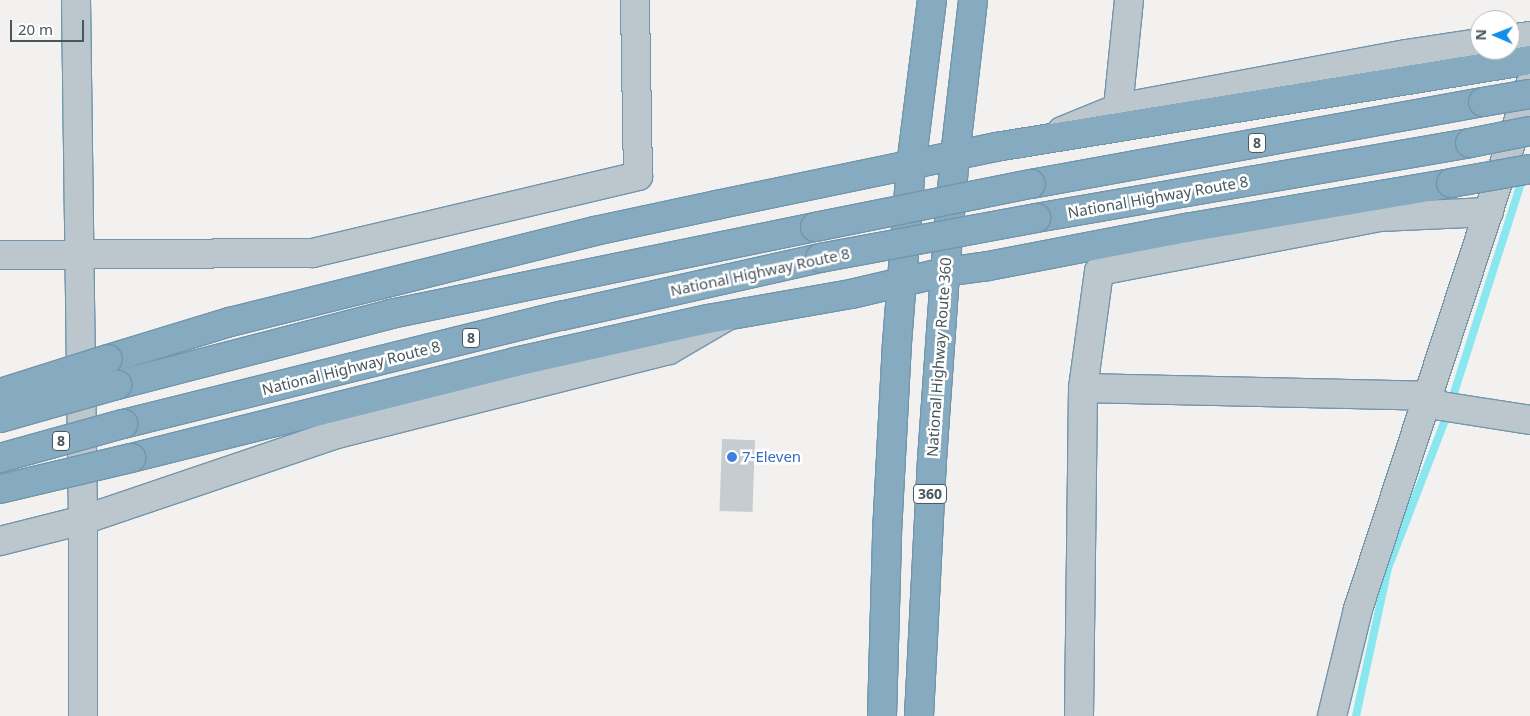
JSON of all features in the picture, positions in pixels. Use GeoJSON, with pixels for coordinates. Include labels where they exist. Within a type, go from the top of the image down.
{"type":"FeatureCollection","features":[{"type":"Feature","properties":{"kind":"highway"},"geometry":{"type":"LineString","coordinates":[[882,716],[887,533],[901,283],[911,166],[932,0]]}},
{"type":"Feature","properties":{"kind":"highway","name":"National Highway Route 360"},"geometry":{"type":"LineString","coordinates":[[919,716],[932,460],[945,272],[954,156],[973,0]]}},
{"type":"Feature","properties":{"kind":"highway"},"geometry":{"type":"LineString","coordinates":[[0,393],[108,358],[230,322],[595,231],[954,156],[1470,58]]}},
{"type":"Feature","properties":{"kind":"highway","name":"8"},"geometry":{"type":"LineString","coordinates":[[0,418],[117,385],[391,314],[1031,184],[1530,94]]}},
{"type":"Feature","properties":{"kind":"highway","name":"National Highway Route 8"},"geometry":{"type":"LineString","coordinates":[[0,458],[123,424],[561,316],[820,258],[1530,131]]}},
{"type":"Feature","properties":{"kind":"highway"},"geometry":{"type":"LineString","coordinates":[[0,489],[515,362],[730,315],[901,283],[945,272],[1530,168]]}},
{"type":"Feature","properties":{"kind":"street"},"geometry":{"type":"LineString","coordinates":[[76,0],[83,520],[83,716]]}},
{"type":"Feature","properties":{"kind":"street"},"geometry":{"type":"LineString","coordinates":[[0,254],[313,253],[638,176],[635,0]]}},
{"type":"Feature","properties":{"kind":"street"},"geometry":{"type":"LineString","coordinates":[[1118,108],[1129,0]]}},
{"type":"Feature","properties":{"kind":"street"},"geometry":{"type":"LineString","coordinates":[[1040,140],[1118,108],[1406,54],[1470,55]]}},
{"type":"Feature","properties":{"kind":"street"},"geometry":{"type":"LineString","coordinates":[[1332,716],[1358,609],[1444,403],[1489,212],[1530,85]]}},
{"type":"Feature","properties":{"kind":"street"},"geometry":{"type":"LineString","coordinates":[[1078,716],[1083,388],[1099,271],[1380,217],[1489,212]]}},
{"type":"Feature","properties":{"kind":"street"},"geometry":{"type":"LineString","coordinates":[[0,541],[83,520],[337,434],[669,350],[730,315]]}},
{"type":"Feature","properties":{"kind":"street"},"geometry":{"type":"LineString","coordinates":[[1083,388],[1444,403],[1530,420]]}},
{"type":"Feature","properties":{"kind":"building"},"geometry":{"type":"Polygon","coordinates":[[[722,439],[755,440],[752,512],[719,511],[722,439]]]}},
{"type":"Feature","properties":{"kind":"waterway"},"geometry":{"type":"LineString","coordinates":[[1356,716],[1388,568],[1446,418],[1523,177]]}},
{"type":"Feature","properties":{"kind":"place","name":"7-Eleven"},"geometry":{"type":"Point","coordinates":[732,457]}}]}
